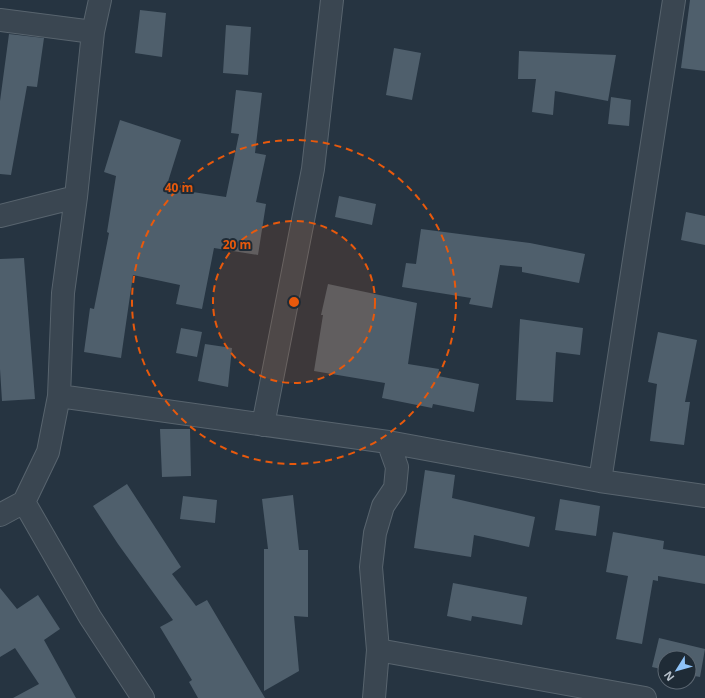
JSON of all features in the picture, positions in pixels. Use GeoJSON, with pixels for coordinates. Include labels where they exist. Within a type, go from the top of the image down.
{"type":"FeatureCollection","features":[{"type":"Feature","properties":{"kind":"street"},"geometry":{"type":"LineString","coordinates":[[0,515],[24,502],[48,452],[59,396],[63,293],[76,197],[94,32],[100,0]]}},
{"type":"Feature","properties":{"kind":"street"},"geometry":{"type":"LineString","coordinates":[[263,425],[313,169],[332,0]]}},
{"type":"Feature","properties":{"kind":"street"},"geometry":{"type":"LineString","coordinates":[[600,481],[674,0]]}},
{"type":"Feature","properties":{"kind":"street"},"geometry":{"type":"LineString","coordinates":[[0,20],[94,32]]}},
{"type":"Feature","properties":{"kind":"street"},"geometry":{"type":"LineString","coordinates":[[0,216],[76,197]]}},
{"type":"Feature","properties":{"kind":"street"},"geometry":{"type":"LineString","coordinates":[[59,396],[388,442],[600,481],[705,496]]}},
{"type":"Feature","properties":{"kind":"street"},"geometry":{"type":"LineString","coordinates":[[374,698],[378,650],[371,567],[374,533],[383,506],[395,488],[397,467],[388,442]]}},
{"type":"Feature","properties":{"kind":"street"},"geometry":{"type":"LineString","coordinates":[[24,502],[90,618],[143,698]]}},
{"type":"Feature","properties":{"kind":"street"},"geometry":{"type":"LineString","coordinates":[[378,650],[645,698]]}},
{"type":"Feature","properties":{"kind":"building"},"geometry":{"type":"Polygon","coordinates":[[[690,0],[705,0],[705,71],[681,68],[690,0]]]}},
{"type":"Feature","properties":{"kind":"building"},"geometry":{"type":"Polygon","coordinates":[[[140,10],[166,13],[162,57],[135,53],[140,10]]]}},
{"type":"Feature","properties":{"kind":"building"},"geometry":{"type":"Polygon","coordinates":[[[226,25],[251,27],[248,75],[223,73],[226,25]]]}},
{"type":"Feature","properties":{"kind":"building"},"geometry":{"type":"Polygon","coordinates":[[[9,34],[44,38],[37,87],[27,86],[11,175],[0,174],[0,101],[9,34]]]}},
{"type":"Feature","properties":{"kind":"building"},"geometry":{"type":"Polygon","coordinates":[[[394,48],[421,53],[412,100],[386,95],[394,48]]]}},
{"type":"Feature","properties":{"kind":"building"},"geometry":{"type":"Polygon","coordinates":[[[519,51],[616,55],[608,101],[555,91],[553,115],[532,112],[536,79],[518,79],[519,51]]]}},
{"type":"Feature","properties":{"kind":"building"},"geometry":{"type":"Polygon","coordinates":[[[236,90],[262,93],[255,153],[266,155],[256,202],[266,204],[258,255],[214,248],[202,309],[176,304],[180,285],[133,275],[121,358],[84,352],[90,308],[94,309],[109,233],[107,232],[116,176],[104,172],[120,120],[181,140],[166,188],[226,197],[239,134],[231,133],[236,90]]]}},
{"type":"Feature","properties":{"kind":"building"},"geometry":{"type":"Polygon","coordinates":[[[611,97],[631,100],[629,126],[608,124],[611,97]]]}},
{"type":"Feature","properties":{"kind":"building"},"geometry":{"type":"Polygon","coordinates":[[[339,196],[376,204],[372,225],[335,217],[339,196]]]}},
{"type":"Feature","properties":{"kind":"building"},"geometry":{"type":"Polygon","coordinates":[[[686,212],[705,216],[705,245],[681,240],[686,212]]]}},
{"type":"Feature","properties":{"kind":"building"},"geometry":{"type":"Polygon","coordinates":[[[421,229],[530,243],[585,254],[579,283],[522,272],[522,267],[500,265],[492,308],[469,304],[471,298],[402,287],[406,263],[416,264],[421,229]]]}},
{"type":"Feature","properties":{"kind":"building"},"geometry":{"type":"Polygon","coordinates":[[[24,258],[35,399],[2,401],[0,369],[0,259],[24,258]]]}},
{"type":"Feature","properties":{"kind":"building"},"geometry":{"type":"Polygon","coordinates":[[[328,284],[417,303],[408,364],[439,369],[438,376],[479,384],[474,412],[433,404],[432,408],[382,398],[385,383],[314,371],[323,315],[321,315],[328,284]]]}},
{"type":"Feature","properties":{"kind":"building"},"geometry":{"type":"Polygon","coordinates":[[[520,319],[583,328],[580,355],[556,352],[553,402],[516,400],[520,319]]]}},
{"type":"Feature","properties":{"kind":"building"},"geometry":{"type":"Polygon","coordinates":[[[181,328],[202,332],[197,357],[176,353],[181,328]]]}},
{"type":"Feature","properties":{"kind":"building"},"geometry":{"type":"Polygon","coordinates":[[[658,332],[697,340],[685,402],[690,402],[684,445],[650,441],[657,384],[648,382],[658,332]]]}},
{"type":"Feature","properties":{"kind":"building"},"geometry":{"type":"Polygon","coordinates":[[[205,344],[232,348],[228,387],[198,381],[205,344]]]}},
{"type":"Feature","properties":{"kind":"building"},"geometry":{"type":"Polygon","coordinates":[[[160,429],[190,429],[191,476],[162,477],[160,429]]]}},
{"type":"Feature","properties":{"kind":"building"},"geometry":{"type":"Polygon","coordinates":[[[425,470],[455,475],[452,498],[535,517],[529,547],[474,535],[471,557],[414,548],[425,470]]]}},
{"type":"Feature","properties":{"kind":"building"},"geometry":{"type":"Polygon","coordinates":[[[127,484],[181,567],[172,574],[196,606],[207,600],[265,698],[198,698],[189,682],[192,680],[160,627],[173,620],[118,544],[93,506],[127,484]]]}},
{"type":"Feature","properties":{"kind":"building"},"geometry":{"type":"Polygon","coordinates":[[[293,495],[299,550],[308,550],[308,617],[294,616],[299,671],[264,691],[264,549],[268,549],[262,499],[293,495]]]}},
{"type":"Feature","properties":{"kind":"building"},"geometry":{"type":"Polygon","coordinates":[[[183,496],[217,500],[215,523],[180,519],[183,496]]]}},
{"type":"Feature","properties":{"kind":"building"},"geometry":{"type":"Polygon","coordinates":[[[560,499],[600,506],[596,536],[555,530],[560,499]]]}},
{"type":"Feature","properties":{"kind":"building"},"geometry":{"type":"Polygon","coordinates":[[[613,532],[664,541],[663,549],[705,556],[705,584],[658,576],[658,581],[653,580],[642,644],[616,639],[628,576],[606,572],[613,532]]]}},
{"type":"Feature","properties":{"kind":"building"},"geometry":{"type":"Polygon","coordinates":[[[453,583],[527,597],[522,625],[472,616],[471,621],[447,616],[453,583]]]}},
{"type":"Feature","properties":{"kind":"building"},"geometry":{"type":"Polygon","coordinates":[[[0,588],[17,609],[38,595],[60,629],[44,640],[76,698],[13,698],[39,684],[15,648],[0,657],[0,588]]]}},
{"type":"Feature","properties":{"kind":"building"},"geometry":{"type":"Polygon","coordinates":[[[659,638],[705,649],[700,677],[697,676],[697,650],[657,650],[657,668],[652,667],[659,638]]]}}]}
